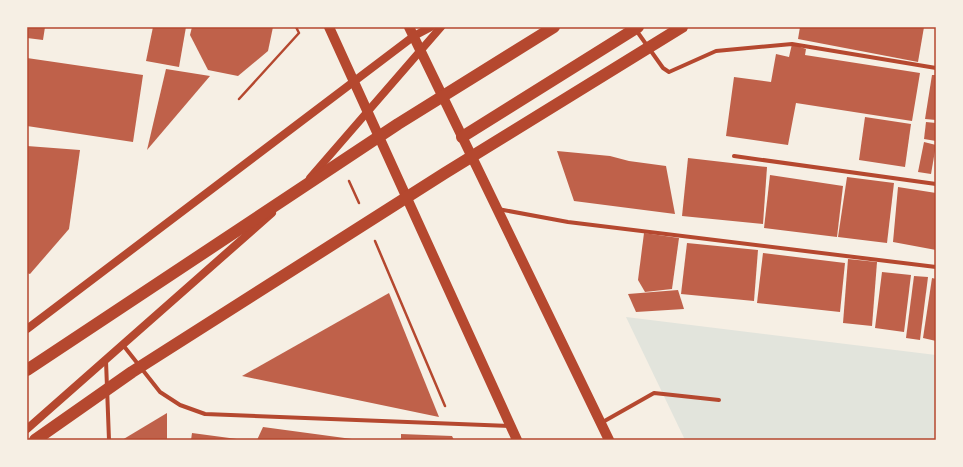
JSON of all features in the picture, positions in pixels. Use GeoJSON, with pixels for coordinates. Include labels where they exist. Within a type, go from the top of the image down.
{"type":"FeatureCollection","features":[{"type":"Feature","properties":{"kind":"highway"},"geometry":{"type":"LineString","coordinates":[[27,370],[398,124],[554,27]]}},
{"type":"Feature","properties":{"kind":"highway"},"geometry":{"type":"LineString","coordinates":[[35,440],[132,372],[438,177],[682,27]]}},
{"type":"Feature","properties":{"kind":"highway"},"geometry":{"type":"LineString","coordinates":[[462,138],[636,28]]}},
{"type":"Feature","properties":{"kind":"main road"},"geometry":{"type":"LineString","coordinates":[[329,27],[517,440]]}},
{"type":"Feature","properties":{"kind":"main road"},"geometry":{"type":"LineString","coordinates":[[27,329],[353,82],[411,32],[431,27]]}},
{"type":"Feature","properties":{"kind":"main road"},"geometry":{"type":"LineString","coordinates":[[27,429],[106,361],[306,183],[442,27]]}},
{"type":"Feature","properties":{"kind":"main road"},"geometry":{"type":"LineString","coordinates":[[411,32],[609,440]]}},
{"type":"Feature","properties":{"kind":"street"},"geometry":{"type":"LineString","coordinates":[[636,28],[663,68],[669,72],[716,51],[792,44],[936,68]]}},
{"type":"Feature","properties":{"kind":"street"},"geometry":{"type":"LineString","coordinates":[[734,156],[936,184]]}},
{"type":"Feature","properties":{"kind":"street"},"geometry":{"type":"LineString","coordinates":[[497,209],[568,222],[936,267]]}},
{"type":"Feature","properties":{"kind":"street"},"geometry":{"type":"LineString","coordinates":[[123,345],[160,392],[180,405],[205,414],[510,426]]}},
{"type":"Feature","properties":{"kind":"street"},"geometry":{"type":"LineString","coordinates":[[106,361],[109,440]]}},
{"type":"Feature","properties":{"kind":"street"},"geometry":{"type":"LineString","coordinates":[[601,423],[654,392],[719,400]]}},
{"type":"Feature","properties":{"kind":"path"},"geometry":{"type":"LineString","coordinates":[[239,99],[299,33],[296,27]]}},
{"type":"Feature","properties":{"kind":"path"},"geometry":{"type":"LineString","coordinates":[[347,176],[361,209]]}},
{"type":"Feature","properties":{"kind":"path"},"geometry":{"type":"LineString","coordinates":[[374,238],[453,424]]}},
{"type":"Feature","properties":{"kind":"shaded area"},"geometry":{"type":"Polygon","coordinates":[[[626,317],[936,355],[936,440],[685,440],[626,317]]]}},
{"type":"Feature","properties":{"kind":"building"},"geometry":{"type":"Polygon","coordinates":[[[27,27],[45,27],[43,40],[27,38],[27,27]]]}},
{"type":"Feature","properties":{"kind":"building"},"geometry":{"type":"Polygon","coordinates":[[[153,27],[186,27],[179,67],[146,61],[153,27]]]}},
{"type":"Feature","properties":{"kind":"building"},"geometry":{"type":"Polygon","coordinates":[[[192,27],[273,27],[268,51],[238,76],[208,70],[190,35],[192,27]]]}},
{"type":"Feature","properties":{"kind":"building"},"geometry":{"type":"Polygon","coordinates":[[[800,27],[924,27],[918,62],[798,39],[800,27]]]}},
{"type":"Feature","properties":{"kind":"building"},"geometry":{"type":"Polygon","coordinates":[[[792,44],[806,49],[805,55],[920,73],[912,121],[796,103],[788,145],[726,136],[734,77],[771,82],[776,54],[789,57],[792,44]]]}},
{"type":"Feature","properties":{"kind":"building"},"geometry":{"type":"Polygon","coordinates":[[[27,58],[143,75],[133,142],[27,126],[27,58]]]}},
{"type":"Feature","properties":{"kind":"building"},"geometry":{"type":"Polygon","coordinates":[[[166,69],[210,76],[147,150],[166,69]]]}},
{"type":"Feature","properties":{"kind":"building"},"geometry":{"type":"Polygon","coordinates":[[[932,75],[936,75],[936,120],[925,119],[932,75]]]}},
{"type":"Feature","properties":{"kind":"building"},"geometry":{"type":"Polygon","coordinates":[[[865,117],[911,124],[905,167],[859,160],[865,117]]]}},
{"type":"Feature","properties":{"kind":"building"},"geometry":{"type":"Polygon","coordinates":[[[926,122],[936,123],[936,141],[924,139],[926,122]]]}},
{"type":"Feature","properties":{"kind":"building"},"geometry":{"type":"Polygon","coordinates":[[[924,142],[936,145],[931,174],[918,172],[924,142]]]}},
{"type":"Feature","properties":{"kind":"building"},"geometry":{"type":"Polygon","coordinates":[[[27,146],[80,150],[69,229],[30,274],[27,273],[27,146]]]}},
{"type":"Feature","properties":{"kind":"building"},"geometry":{"type":"Polygon","coordinates":[[[557,151],[610,156],[629,161],[666,166],[675,214],[574,201],[557,151]]]}},
{"type":"Feature","properties":{"kind":"building"},"geometry":{"type":"Polygon","coordinates":[[[688,158],[767,167],[763,224],[682,216],[688,158]]]}},
{"type":"Feature","properties":{"kind":"building"},"geometry":{"type":"Polygon","coordinates":[[[770,175],[843,186],[837,237],[764,228],[770,175]]]}},
{"type":"Feature","properties":{"kind":"building"},"geometry":{"type":"Polygon","coordinates":[[[847,177],[894,183],[887,243],[838,237],[847,177]]]}},
{"type":"Feature","properties":{"kind":"building"},"geometry":{"type":"Polygon","coordinates":[[[898,187],[936,193],[936,250],[893,242],[898,187]]]}},
{"type":"Feature","properties":{"kind":"building"},"geometry":{"type":"Polygon","coordinates":[[[644,233],[679,238],[672,289],[645,292],[638,280],[644,233]]]}},
{"type":"Feature","properties":{"kind":"building"},"geometry":{"type":"Polygon","coordinates":[[[687,243],[758,250],[754,301],[681,294],[687,243]]]}},
{"type":"Feature","properties":{"kind":"building"},"geometry":{"type":"Polygon","coordinates":[[[763,253],[845,263],[840,312],[757,303],[763,253]]]}},
{"type":"Feature","properties":{"kind":"building"},"geometry":{"type":"Polygon","coordinates":[[[848,259],[877,262],[872,326],[843,323],[848,259]]]}},
{"type":"Feature","properties":{"kind":"building"},"geometry":{"type":"Polygon","coordinates":[[[882,272],[911,275],[904,332],[875,328],[882,272]]]}},
{"type":"Feature","properties":{"kind":"building"},"geometry":{"type":"Polygon","coordinates":[[[914,276],[928,277],[920,340],[906,338],[914,276]]]}},
{"type":"Feature","properties":{"kind":"building"},"geometry":{"type":"Polygon","coordinates":[[[932,278],[936,279],[936,341],[923,338],[932,278]]]}},
{"type":"Feature","properties":{"kind":"building"},"geometry":{"type":"Polygon","coordinates":[[[678,290],[684,309],[636,312],[628,294],[678,290]]]}},
{"type":"Feature","properties":{"kind":"building"},"geometry":{"type":"Polygon","coordinates":[[[389,293],[439,417],[242,376],[389,293]]]}},
{"type":"Feature","properties":{"kind":"building"},"geometry":{"type":"Polygon","coordinates":[[[167,413],[167,440],[122,440],[167,413]]]}},
{"type":"Feature","properties":{"kind":"building"},"geometry":{"type":"Polygon","coordinates":[[[263,427],[352,439],[352,440],[257,440],[263,427]]]}},
{"type":"Feature","properties":{"kind":"building"},"geometry":{"type":"Polygon","coordinates":[[[192,433],[237,439],[237,440],[191,440],[192,433]]]}},
{"type":"Feature","properties":{"kind":"building"},"geometry":{"type":"Polygon","coordinates":[[[401,434],[452,436],[454,440],[401,440],[401,434]]]}}]}
